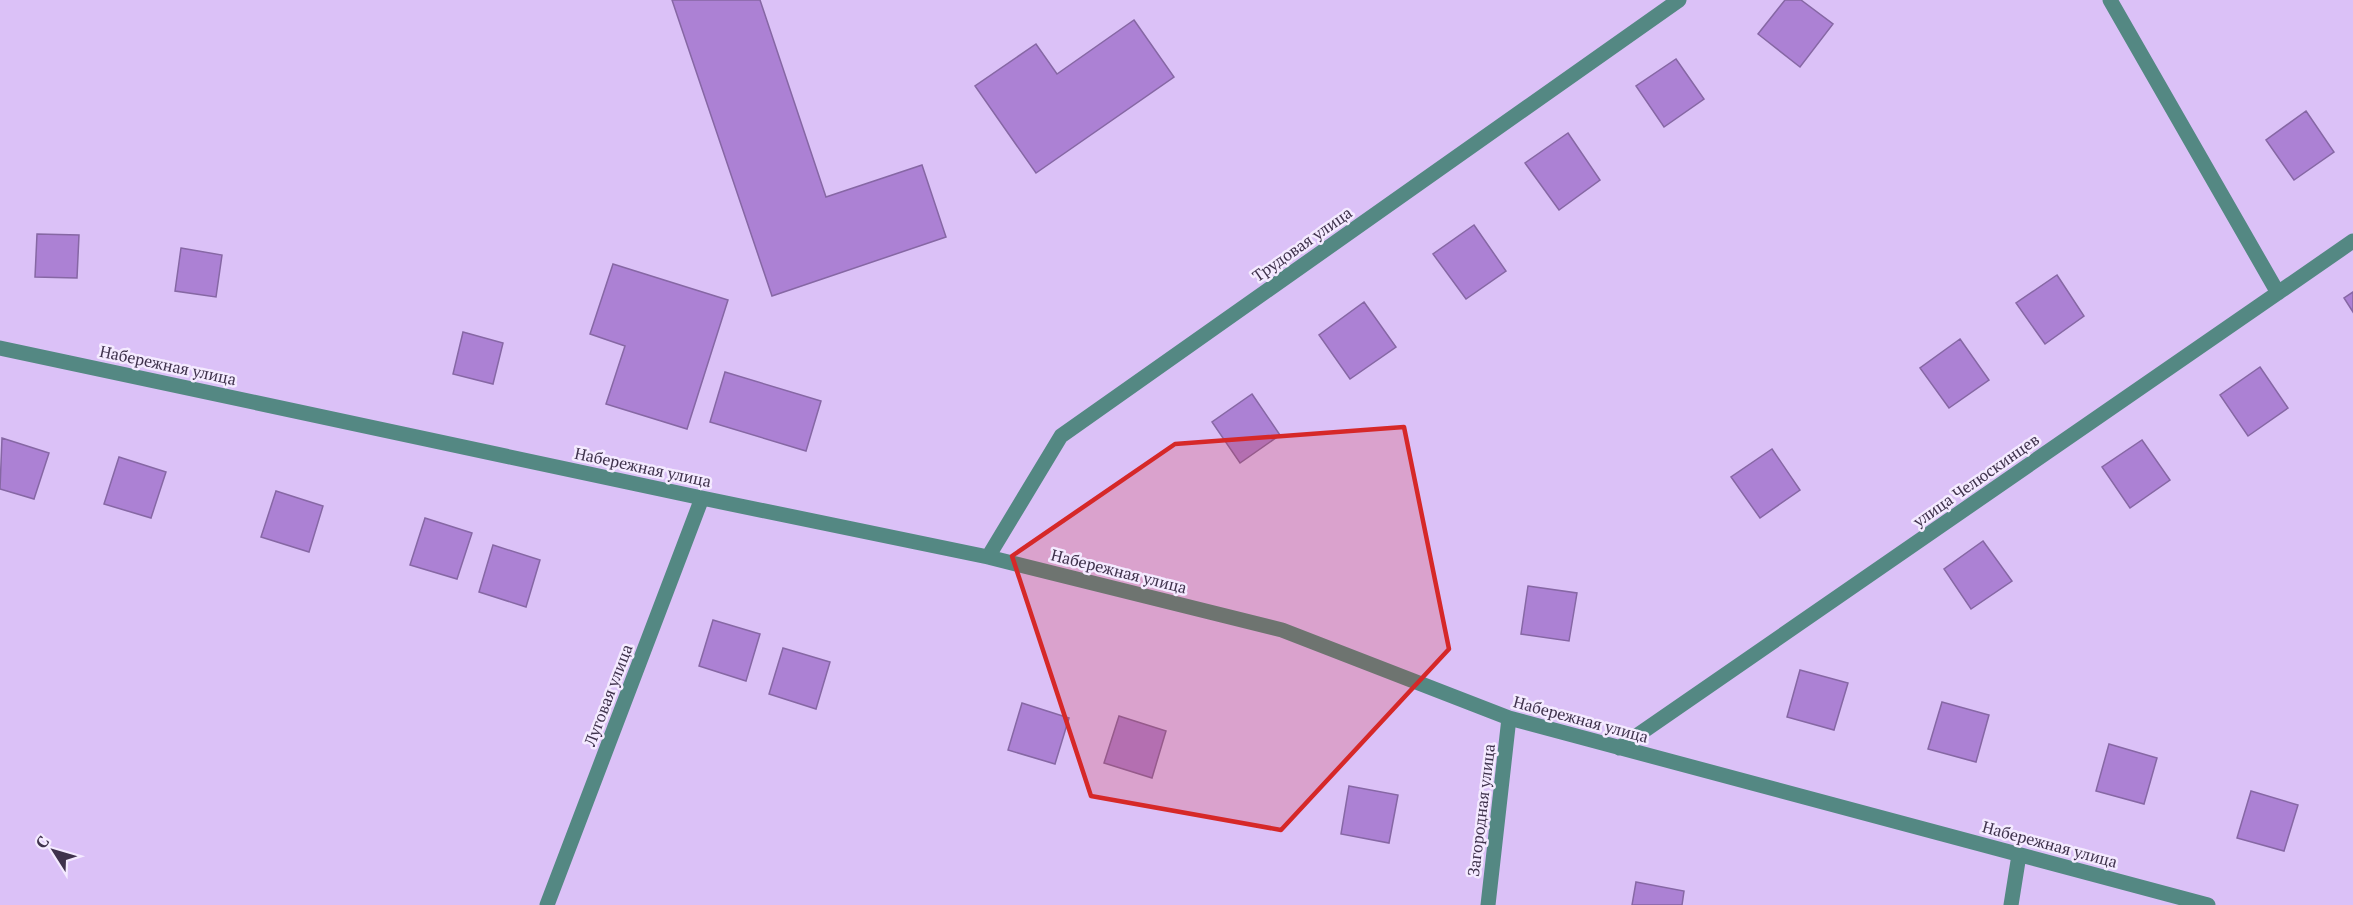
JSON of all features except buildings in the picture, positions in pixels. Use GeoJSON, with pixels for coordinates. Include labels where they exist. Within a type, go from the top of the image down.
{"type":"FeatureCollection","features":[{"type":"Feature","properties":{"kind":"street","name":"Трудовая улица"},"geometry":{"type":"LineString","coordinates":[[988,557],[1061,436],[1679,0]]}},
{"type":"Feature","properties":{"kind":"street"},"geometry":{"type":"LineString","coordinates":[[2110,0],[2278,293]]}},
{"type":"Feature","properties":{"kind":"street","name":"улица Челюскинцев"},"geometry":{"type":"LineString","coordinates":[[1619,748],[2353,241]]}},
{"type":"Feature","properties":{"kind":"street","name":"Набережная улица"},"geometry":{"type":"LineString","coordinates":[[0,348],[988,557],[1282,630],[1509,718],[2208,905]]}},
{"type":"Feature","properties":{"kind":"street","name":"Луговая улица"},"geometry":{"type":"LineString","coordinates":[[547,905],[702,498]]}},
{"type":"Feature","properties":{"kind":"street","name":"Загородная улица"},"geometry":{"type":"LineString","coordinates":[[1488,905],[1509,718]]}},
{"type":"Feature","properties":{"kind":"street"},"geometry":{"type":"LineString","coordinates":[[2011,905],[2019,855]]}},
{"type":"Feature","properties":{"kind":"highlighted area"},"geometry":{"type":"Polygon","coordinates":[[[1404,427],[1449,649],[1281,830],[1091,796],[1012,556],[1175,444],[1404,427]]]}}]}
